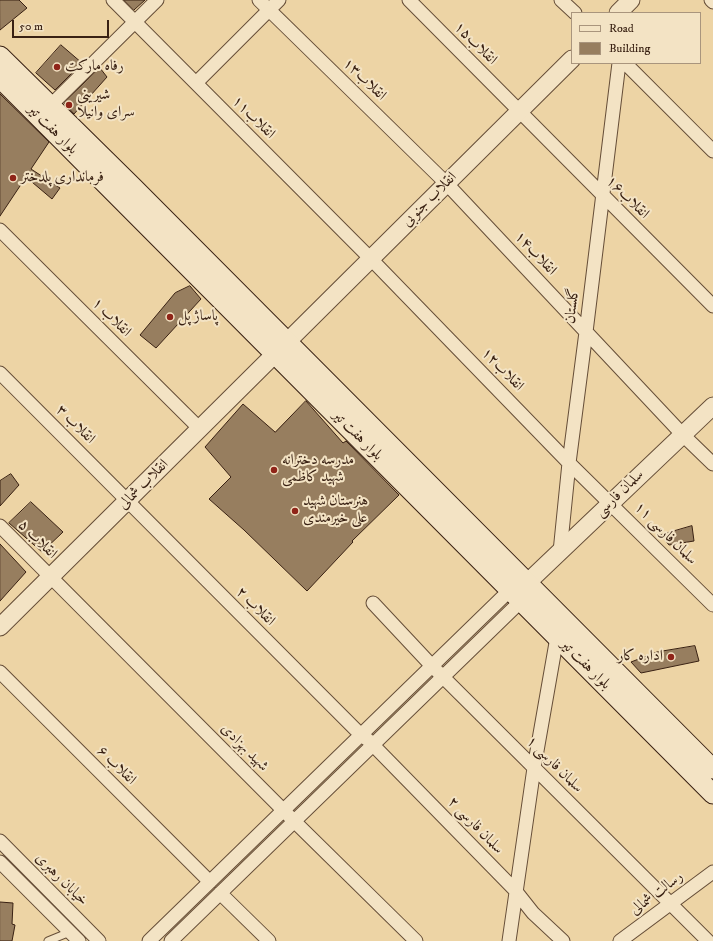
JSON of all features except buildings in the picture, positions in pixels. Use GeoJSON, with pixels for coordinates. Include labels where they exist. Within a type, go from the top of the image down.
{"type":"FeatureCollection","features":[{"type":"Feature","properties":{"kind":"main road","name":"بلوار هفت تیر"},"geometry":{"type":"LineString","coordinates":[[0,56],[133,187],[281,348]]}},
{"type":"Feature","properties":{"kind":"main road","name":"بلوار هفت تیر"},"geometry":{"type":"LineString","coordinates":[[0,78],[281,348],[520,591],[713,769]]}},
{"type":"Feature","properties":{"kind":"main road","name":"بلوار هفت تیر"},"geometry":{"type":"LineString","coordinates":[[520,591],[557,637],[713,794]]}},
{"type":"Feature","properties":{"kind":"street","name":"انقلاب۱۱"},"geometry":{"type":"LineString","coordinates":[[113,0],[371,259]]}},
{"type":"Feature","properties":{"kind":"street"},"geometry":{"type":"LineString","coordinates":[[50,106],[157,0]]}},
{"type":"Feature","properties":{"kind":"street","name":"انقلاب۱۳"},"geometry":{"type":"LineString","coordinates":[[259,0],[447,184]]}},
{"type":"Feature","properties":{"kind":"street"},"geometry":{"type":"LineString","coordinates":[[196,83],[279,0]]}},
{"type":"Feature","properties":{"kind":"street","name":"انقلاب۱۵"},"geometry":{"type":"LineString","coordinates":[[409,0],[519,111]]}},
{"type":"Feature","properties":{"kind":"street"},"geometry":{"type":"LineString","coordinates":[[562,0],[574,12]]}},
{"type":"Feature","properties":{"kind":"street"},"geometry":{"type":"LineString","coordinates":[[619,12],[631,0]]}},
{"type":"Feature","properties":{"kind":"street","name":"انقلاب جنوبی"},"geometry":{"type":"LineString","coordinates":[[281,348],[571,60]]}},
{"type":"Feature","properties":{"kind":"street","name":"گلستان"},"geometry":{"type":"LineString","coordinates":[[560,552],[569,462],[618,64]]}},
{"type":"Feature","properties":{"kind":"street"},"geometry":{"type":"LineString","coordinates":[[627,64],[713,151]]}},
{"type":"Feature","properties":{"kind":"street","name":"انقلاب۱۶"},"geometry":{"type":"LineString","coordinates":[[519,111],[713,306]]}},
{"type":"Feature","properties":{"kind":"street","name":"انقلاب۱۴"},"geometry":{"type":"LineString","coordinates":[[447,184],[683,435],[713,464]]}},
{"type":"Feature","properties":{"kind":"street","name":"انقلاب ۱"},"geometry":{"type":"LineString","coordinates":[[0,230],[200,429]]}},
{"type":"Feature","properties":{"kind":"street","name":"انقلاب۱۲"},"geometry":{"type":"LineString","coordinates":[[371,259],[610,503]]}},
{"type":"Feature","properties":{"kind":"street","name":"انقلاب شمالی"},"geometry":{"type":"LineString","coordinates":[[0,627],[281,348]]}},
{"type":"Feature","properties":{"kind":"street","name":"انقلاب ۳"},"geometry":{"type":"LineString","coordinates":[[0,373],[127,501]]}},
{"type":"Feature","properties":{"kind":"street","name":"سلمان فارسی"},"geometry":{"type":"LineString","coordinates":[[520,591],[610,503],[713,406]]}},
{"type":"Feature","properties":{"kind":"street","name":"انقلاب ۲"},"geometry":{"type":"LineString","coordinates":[[127,501],[361,735]]}},
{"type":"Feature","properties":{"kind":"street","name":"سلمان فارسی ۱۱"},"geometry":{"type":"LineString","coordinates":[[610,503],[713,605]]}},
{"type":"Feature","properties":{"kind":"street","name":"انقلاب ۵"},"geometry":{"type":"LineString","coordinates":[[0,526],[51,577]]}},
{"type":"Feature","properties":{"kind":"street","name":"شهید بهزادی"},"geometry":{"type":"LineString","coordinates":[[51,577],[294,822],[416,941]]}},
{"type":"Feature","properties":{"kind":"street"},"geometry":{"type":"LineString","coordinates":[[149,941],[432,666],[520,591]]}},
{"type":"Feature","properties":{"kind":"street"},"geometry":{"type":"LineString","coordinates":[[171,941],[443,677],[520,591]]}},
{"type":"Feature","properties":{"kind":"street","name":"سلمان فارسی ۱"},"geometry":{"type":"LineString","coordinates":[[373,603],[416,650],[708,941]]}},
{"type":"Feature","properties":{"kind":"street"},"geometry":{"type":"LineString","coordinates":[[509,941],[534,768],[557,637]]}},
{"type":"Feature","properties":{"kind":"street","name":"انقلاب ۶"},"geometry":{"type":"LineString","coordinates":[[0,672],[210,882]]}},
{"type":"Feature","properties":{"kind":"street","name":"سلمان فارسی ۲"},"geometry":{"type":"LineString","coordinates":[[361,735],[373,745],[517,892],[533,913],[563,941]]}},
{"type":"Feature","properties":{"kind":"street","name":"خیابان رهبری"},"geometry":{"type":"LineString","coordinates":[[0,841],[99,941]]}},
{"type":"Feature","properties":{"kind":"street","name":"خیابان رهبری"},"geometry":{"type":"LineString","coordinates":[[0,862],[74,937]]}},
{"type":"Feature","properties":{"kind":"street","name":"رسالت شمالی"},"geometry":{"type":"LineString","coordinates":[[620,941],[713,872]]}},
{"type":"Feature","properties":{"kind":"street"},"geometry":{"type":"LineString","coordinates":[[220,893],[268,941]]}},
{"type":"Feature","properties":{"kind":"lane"},"geometry":{"type":"LineString","coordinates":[[48,941],[74,937]]}},
{"type":"Feature","properties":{"kind":"place","name":"رفاه مارکت"},"geometry":{"type":"Point","coordinates":[57,67]}},
{"type":"Feature","properties":{"kind":"place","name":"شیرینی سرای وانیلا"},"geometry":{"type":"Point","coordinates":[69,105]}},
{"type":"Feature","properties":{"kind":"place","name":"فرمانداری پلدختر"},"geometry":{"type":"Point","coordinates":[13,178]}},
{"type":"Feature","properties":{"kind":"place","name":"پاساژ پل"},"geometry":{"type":"Point","coordinates":[170,317]}},
{"type":"Feature","properties":{"kind":"place","name":"مدرسه دخترانه شهید کاظمی"},"geometry":{"type":"Point","coordinates":[274,470]}},
{"type":"Feature","properties":{"kind":"place","name":"هنرستان شهید علی خیرمندی"},"geometry":{"type":"Point","coordinates":[295,511]}},
{"type":"Feature","properties":{"kind":"place","name":"اداره کار"},"geometry":{"type":"Point","coordinates":[671,657]}}]}
